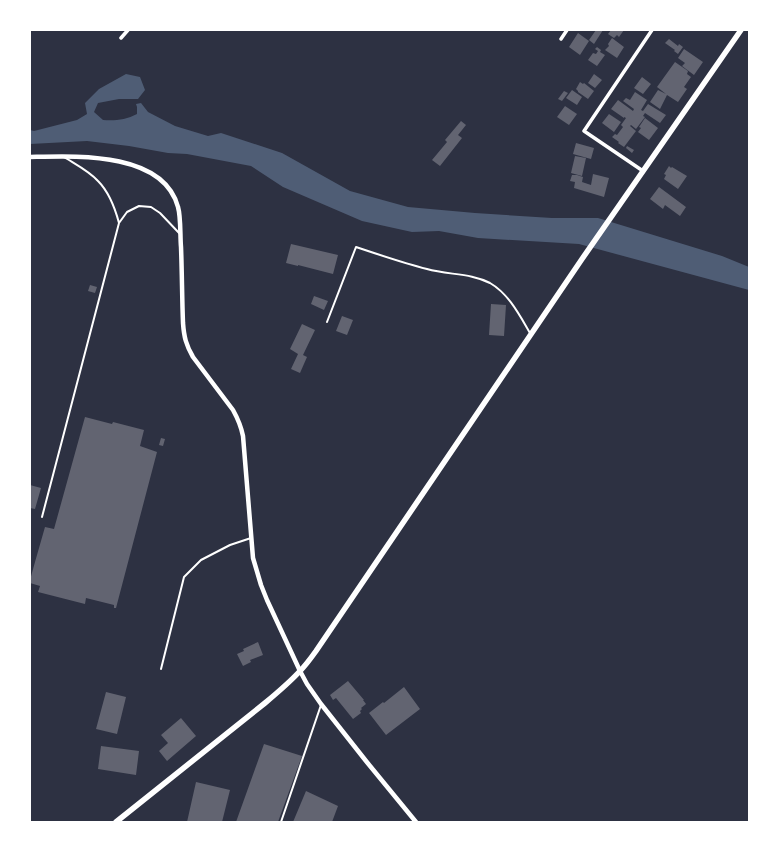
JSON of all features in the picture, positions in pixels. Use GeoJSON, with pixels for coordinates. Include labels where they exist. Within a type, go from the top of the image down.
{"type":"FeatureCollection","features":[{"type":"Feature","properties":{"kind":"main road"},"geometry":{"type":"LineString","coordinates":[[116,822],[265,703],[300,671],[316,651],[582,259],[741,30]]}},
{"type":"Feature","properties":{"kind":"street"},"geometry":{"type":"LineString","coordinates":[[121,38],[128,30]]}},
{"type":"Feature","properties":{"kind":"street"},"geometry":{"type":"LineString","coordinates":[[561,39],[567,30]]}},
{"type":"Feature","properties":{"kind":"street"},"geometry":{"type":"LineString","coordinates":[[643,171],[584,131],[652,30]]}},
{"type":"Feature","properties":{"kind":"street"},"geometry":{"type":"LineString","coordinates":[[30,157],[86,157],[109,159],[132,164],[149,172],[170,188],[178,208],[183,323],[185,337],[190,352],[233,410],[242,427],[253,558],[266,600],[307,684],[366,761],[416,822]]}},
{"type":"Feature","properties":{"kind":"lane"},"geometry":{"type":"LineString","coordinates":[[62,156],[98,181],[111,200],[119,223]]}},
{"type":"Feature","properties":{"kind":"lane"},"geometry":{"type":"LineString","coordinates":[[42,517],[119,223],[127,212],[140,206],[151,207],[160,213],[180,235]]}},
{"type":"Feature","properties":{"kind":"lane"},"geometry":{"type":"LineString","coordinates":[[327,322],[356,247],[428,270],[476,278],[491,284],[504,295],[515,308],[531,334]]}},
{"type":"Feature","properties":{"kind":"lane"},"geometry":{"type":"LineString","coordinates":[[161,669],[184,577],[201,560],[230,545],[251,538]]}},
{"type":"Feature","properties":{"kind":"lane"},"geometry":{"type":"LineString","coordinates":[[281,822],[322,704]]}},
{"type":"Feature","properties":{"kind":"water"},"geometry":{"type":"Polygon","coordinates":[[[126,74],[140,77],[145,90],[138,99],[119,99],[98,103],[94,112],[103,120],[120,120],[129,118],[137,114],[136,104],[141,103],[148,112],[175,126],[208,136],[221,133],[282,153],[350,191],[408,207],[552,218],[598,218],[722,256],[749,267],[749,290],[579,244],[478,238],[439,231],[412,232],[362,221],[283,187],[251,166],[187,154],[168,153],[129,146],[87,141],[30,144],[30,130],[34,131],[77,120],[87,114],[85,103],[99,89],[126,74]]]}},
{"type":"Feature","properties":{"kind":"building"},"geometry":{"type":"Polygon","coordinates":[[[596,30],[603,30],[594,44],[589,40],[596,30]]]}},
{"type":"Feature","properties":{"kind":"building"},"geometry":{"type":"Polygon","coordinates":[[[611,30],[624,30],[619,37],[617,35],[614,38],[608,34],[611,30]]]}},
{"type":"Feature","properties":{"kind":"building"},"geometry":{"type":"Polygon","coordinates":[[[578,33],[589,41],[580,55],[569,47],[578,33]]]}},
{"type":"Feature","properties":{"kind":"building"},"geometry":{"type":"Polygon","coordinates":[[[612,38],[624,47],[617,58],[605,50],[609,46],[608,44],[612,38]]]}},
{"type":"Feature","properties":{"kind":"building"},"geometry":{"type":"Polygon","coordinates":[[[669,39],[678,46],[679,44],[683,47],[678,54],[665,43],[669,39]]]}},
{"type":"Feature","properties":{"kind":"building"},"geometry":{"type":"Polygon","coordinates":[[[597,47],[601,50],[600,52],[605,55],[597,66],[588,60],[593,53],[596,54],[598,51],[595,49],[597,47]]]}},
{"type":"Feature","properties":{"kind":"building"},"geometry":{"type":"Polygon","coordinates":[[[684,49],[703,62],[694,75],[682,66],[685,63],[678,58],[684,49]]]}},
{"type":"Feature","properties":{"kind":"building"},"geometry":{"type":"Polygon","coordinates":[[[675,62],[688,71],[687,74],[691,77],[684,87],[687,89],[678,102],[667,95],[660,109],[650,102],[658,90],[666,94],[657,87],[675,62]]]}},
{"type":"Feature","properties":{"kind":"building"},"geometry":{"type":"Polygon","coordinates":[[[594,74],[602,80],[595,88],[588,83],[594,74]]]}},
{"type":"Feature","properties":{"kind":"building"},"geometry":{"type":"Polygon","coordinates":[[[642,77],[651,84],[643,94],[634,88],[642,77]]]}},
{"type":"Feature","properties":{"kind":"building"},"geometry":{"type":"Polygon","coordinates":[[[580,82],[583,84],[584,83],[594,91],[588,99],[576,89],[580,82]]]}},
{"type":"Feature","properties":{"kind":"building"},"geometry":{"type":"Polygon","coordinates":[[[572,90],[582,97],[577,105],[566,98],[572,90]]]}},
{"type":"Feature","properties":{"kind":"building"},"geometry":{"type":"Polygon","coordinates":[[[564,91],[568,93],[562,101],[558,99],[564,91]]]}},
{"type":"Feature","properties":{"kind":"building"},"geometry":{"type":"Polygon","coordinates":[[[635,92],[647,100],[641,110],[643,111],[648,104],[666,115],[660,123],[645,113],[643,116],[645,117],[636,129],[631,125],[630,126],[636,131],[624,147],[612,137],[615,134],[617,135],[623,127],[621,125],[626,118],[611,109],[618,100],[633,111],[634,109],[623,101],[626,98],[630,100],[635,92]]]}},
{"type":"Feature","properties":{"kind":"building"},"geometry":{"type":"Polygon","coordinates":[[[565,106],[577,114],[569,125],[557,117],[565,106]]]}},
{"type":"Feature","properties":{"kind":"building"},"geometry":{"type":"Polygon","coordinates":[[[609,114],[621,122],[614,132],[602,123],[609,114]]]}},
{"type":"Feature","properties":{"kind":"building"},"geometry":{"type":"Polygon","coordinates":[[[645,118],[658,128],[649,140],[638,132],[641,128],[639,127],[645,118]]]}},
{"type":"Feature","properties":{"kind":"building"},"geometry":{"type":"Polygon","coordinates":[[[461,121],[466,125],[458,135],[462,138],[440,166],[432,160],[447,142],[445,140],[461,121]]]}},
{"type":"Feature","properties":{"kind":"building"},"geometry":{"type":"Polygon","coordinates":[[[576,143],[594,148],[591,159],[573,154],[576,143]]]}},
{"type":"Feature","properties":{"kind":"building"},"geometry":{"type":"Polygon","coordinates":[[[627,146],[634,150],[632,153],[626,148],[627,146]]]}},
{"type":"Feature","properties":{"kind":"building"},"geometry":{"type":"Polygon","coordinates":[[[575,156],[586,158],[582,176],[571,173],[575,156]]]}},
{"type":"Feature","properties":{"kind":"building"},"geometry":{"type":"Polygon","coordinates":[[[669,166],[687,176],[678,189],[664,179],[666,175],[664,174],[669,166]]]}},
{"type":"Feature","properties":{"kind":"building"},"geometry":{"type":"Polygon","coordinates":[[[593,174],[609,178],[604,197],[574,188],[575,182],[570,181],[572,175],[577,175],[583,177],[582,182],[591,185],[593,174]]]}},
{"type":"Feature","properties":{"kind":"building"},"geometry":{"type":"Polygon","coordinates":[[[659,187],[686,207],[680,216],[665,205],[663,209],[650,199],[659,187]]]}},
{"type":"Feature","properties":{"kind":"building"},"geometry":{"type":"Polygon","coordinates":[[[291,244],[338,255],[333,274],[286,263],[291,244]]]}},
{"type":"Feature","properties":{"kind":"building"},"geometry":{"type":"Polygon","coordinates":[[[90,285],[97,287],[95,293],[88,291],[90,285]]]}},
{"type":"Feature","properties":{"kind":"building"},"geometry":{"type":"Polygon","coordinates":[[[314,296],[328,301],[324,310],[311,304],[314,296]]]}},
{"type":"Feature","properties":{"kind":"building"},"geometry":{"type":"Polygon","coordinates":[[[491,304],[506,305],[504,336],[489,335],[491,304]]]}},
{"type":"Feature","properties":{"kind":"building"},"geometry":{"type":"Polygon","coordinates":[[[342,316],[353,320],[347,335],[336,331],[342,316]]]}},
{"type":"Feature","properties":{"kind":"building"},"geometry":{"type":"Polygon","coordinates":[[[302,324],[315,330],[303,355],[307,357],[300,373],[291,369],[298,354],[290,349],[302,324]]]}},
{"type":"Feature","properties":{"kind":"building"},"geometry":{"type":"Polygon","coordinates":[[[85,417],[144,430],[140,446],[157,452],[116,608],[114,608],[114,605],[86,598],[85,604],[38,592],[40,586],[30,583],[45,527],[54,529],[85,417]]]}},
{"type":"Feature","properties":{"kind":"building"},"geometry":{"type":"Polygon","coordinates":[[[161,438],[165,439],[163,446],[159,445],[161,438]]]}},
{"type":"Feature","properties":{"kind":"building"},"geometry":{"type":"Polygon","coordinates":[[[30,485],[41,488],[35,509],[30,508],[30,485]]]}},
{"type":"Feature","properties":{"kind":"building"},"geometry":{"type":"Polygon","coordinates":[[[258,642],[263,655],[250,660],[251,662],[243,666],[237,654],[244,651],[243,649],[258,642]]]}},
{"type":"Feature","properties":{"kind":"building"},"geometry":{"type":"Polygon","coordinates":[[[348,681],[366,704],[361,708],[361,713],[353,719],[336,698],[333,700],[330,695],[348,681]]]}},
{"type":"Feature","properties":{"kind":"building"},"geometry":{"type":"Polygon","coordinates":[[[404,687],[420,709],[386,735],[369,713],[404,687]]]}},
{"type":"Feature","properties":{"kind":"building"},"geometry":{"type":"Polygon","coordinates":[[[106,692],[126,697],[117,734],[96,729],[106,692]]]}},
{"type":"Feature","properties":{"kind":"building"},"geometry":{"type":"Polygon","coordinates":[[[181,718],[196,736],[167,761],[159,751],[168,743],[161,735],[181,718]]]}},
{"type":"Feature","properties":{"kind":"building"},"geometry":{"type":"Polygon","coordinates":[[[264,744],[302,756],[278,822],[236,822],[264,744]]]}},
{"type":"Feature","properties":{"kind":"building"},"geometry":{"type":"Polygon","coordinates":[[[101,746],[139,751],[136,775],[98,769],[101,746]]]}},
{"type":"Feature","properties":{"kind":"building"},"geometry":{"type":"Polygon","coordinates":[[[196,782],[230,790],[222,822],[187,822],[196,782]]]}},
{"type":"Feature","properties":{"kind":"building"},"geometry":{"type":"Polygon","coordinates":[[[306,791],[338,806],[332,822],[293,822],[306,791]]]}}]}
